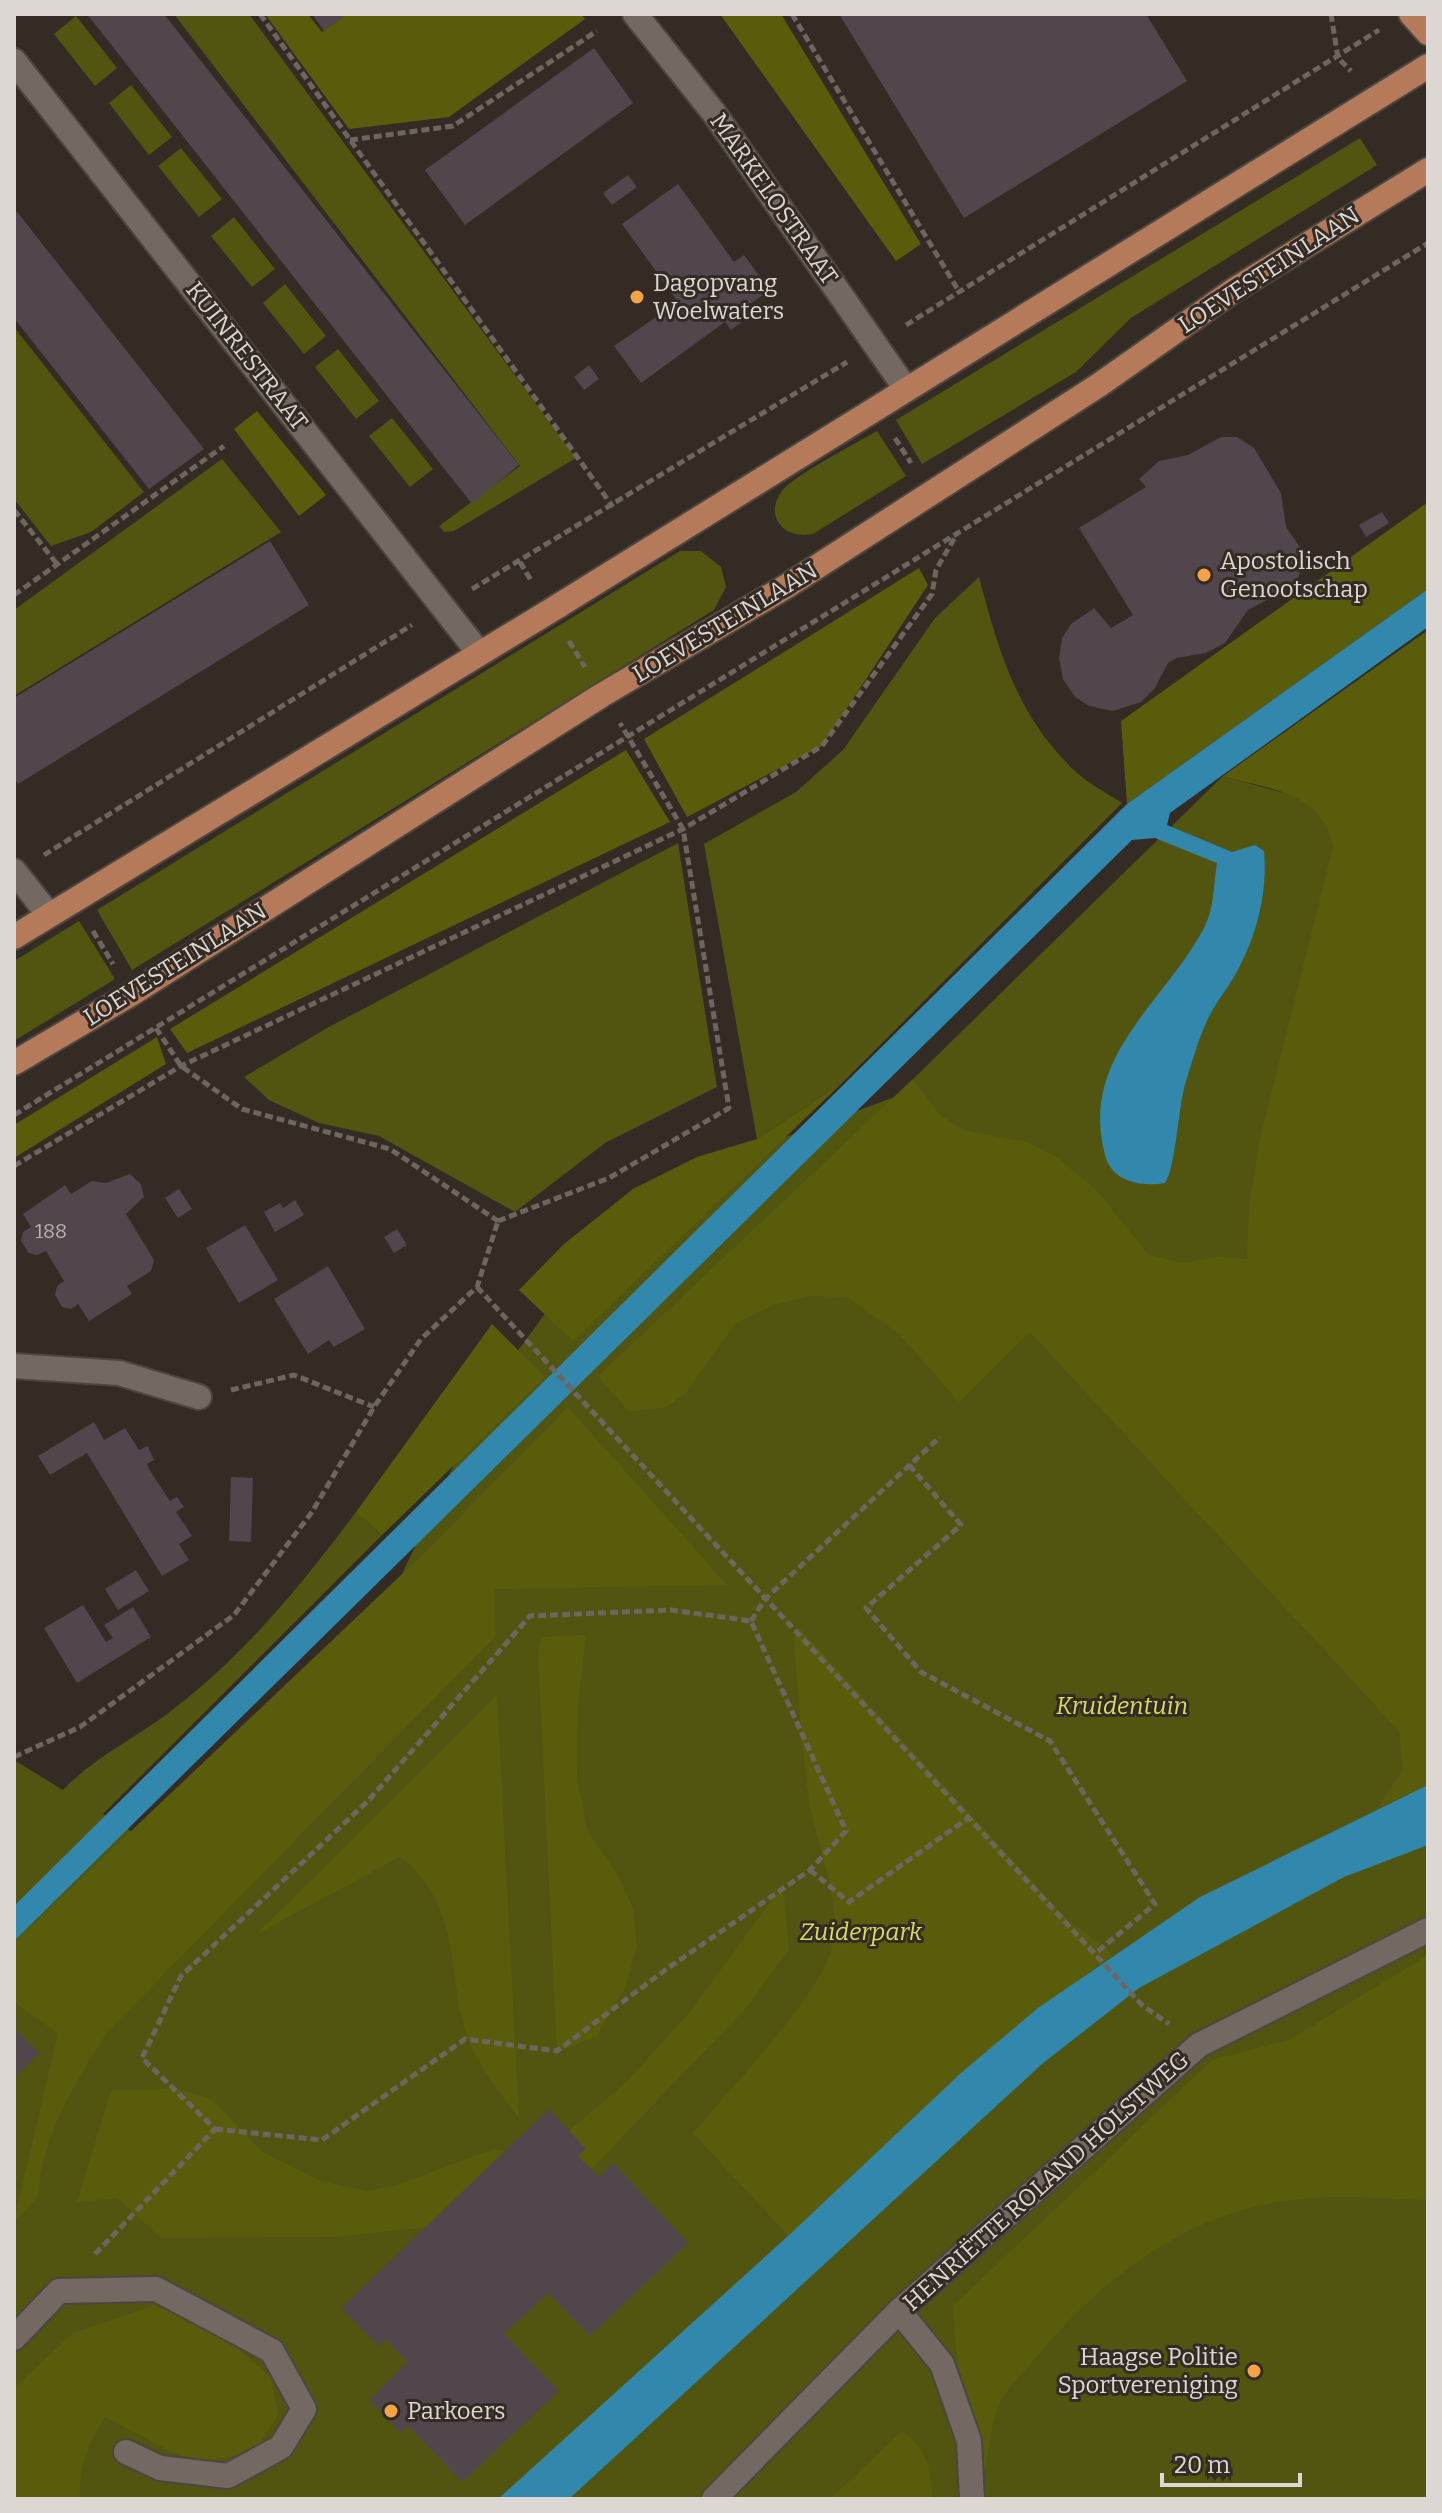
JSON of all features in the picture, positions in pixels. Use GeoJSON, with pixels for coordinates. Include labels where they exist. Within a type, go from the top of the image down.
{"type":"FeatureCollection","features":[{"type":"Feature","properties":{"kind":"main road"},"geometry":{"type":"LineString","coordinates":[[1401,18],[1428,33]]}},
{"type":"Feature","properties":{"kind":"main road"},"geometry":{"type":"LineString","coordinates":[[14,937],[550,611],[1428,66]]}},
{"type":"Feature","properties":{"kind":"main road","name":"LOEVESTEINLAAN"},"geometry":{"type":"LineString","coordinates":[[14,1063],[131,994],[602,695],[787,586],[1088,393],[1234,290],[1428,170]]}},
{"type":"Feature","properties":{"kind":"street","name":"MARKELOSTRAAT"},"geometry":{"type":"LineString","coordinates":[[635,14],[714,113],[906,389]]}},
{"type":"Feature","properties":{"kind":"street","name":"KUINRESTRAAT"},"geometry":{"type":"LineString","coordinates":[[14,61],[479,653]]}},
{"type":"Feature","properties":{"kind":"street"},"geometry":{"type":"LineString","coordinates":[[15,872],[49,915]]}},
{"type":"Feature","properties":{"kind":"street"},"geometry":{"type":"LineString","coordinates":[[14,1366],[119,1373],[199,1397]]}},
{"type":"Feature","properties":{"kind":"street","name":"HENRIËTTE ROLAND HOLSTWEG"},"geometry":{"type":"LineString","coordinates":[[714,2499],[899,2311],[1199,2045],[1428,1930]]}},
{"type":"Feature","properties":{"kind":"street"},"geometry":{"type":"LineString","coordinates":[[14,2338],[59,2291],[156,2289],[272,2351],[304,2409],[281,2447],[228,2476],[160,2468],[126,2452]]}},
{"type":"Feature","properties":{"kind":"street"},"geometry":{"type":"LineString","coordinates":[[899,2311],[942,2364],[969,2441],[972,2499]]}},
{"type":"Feature","properties":{"kind":"path"},"geometry":{"type":"LineString","coordinates":[[260,14],[613,507]]}},
{"type":"Feature","properties":{"kind":"path"},"geometry":{"type":"LineString","coordinates":[[792,14],[958,290]]}},
{"type":"Feature","properties":{"kind":"path"},"geometry":{"type":"LineString","coordinates":[[15,872],[444,605],[613,507],[876,345],[958,290],[1401,18]]}},
{"type":"Feature","properties":{"kind":"path"},"geometry":{"type":"LineString","coordinates":[[350,140],[453,126],[597,31]]}},
{"type":"Feature","properties":{"kind":"path","name":"LOEVESTEINLAAN"},"geometry":{"type":"LineString","coordinates":[[14,1115],[630,739],[1428,243]]}},
{"type":"Feature","properties":{"kind":"path"},"geometry":{"type":"LineString","coordinates":[[14,1166],[181,1066],[683,829],[822,746],[932,594],[936,570],[955,536],[847,362]]}},
{"type":"Feature","properties":{"kind":"path"},"geometry":{"type":"LineString","coordinates":[[14,595],[224,446]]}},
{"type":"Feature","properties":{"kind":"path"},"geometry":{"type":"LineString","coordinates":[[14,510],[57,564]]}},
{"type":"Feature","properties":{"kind":"path"},"geometry":{"type":"LineString","coordinates":[[498,1221],[609,1178],[729,1108],[683,829],[520,562]]}},
{"type":"Feature","properties":{"kind":"path"},"geometry":{"type":"LineString","coordinates":[[156,1028],[181,1066],[242,1109],[390,1149],[498,1221]]}},
{"type":"Feature","properties":{"kind":"path"},"geometry":{"type":"LineString","coordinates":[[14,1757],[80,1727],[234,1615],[312,1512],[374,1407],[421,1339],[477,1287],[498,1221]]}},
{"type":"Feature","properties":{"kind":"path"},"geometry":{"type":"LineString","coordinates":[[477,1287],[544,1356],[967,1818],[1097,1952],[1142,2005]]}},
{"type":"Feature","properties":{"kind":"path"},"geometry":{"type":"LineString","coordinates":[[199,1397],[294,1375],[374,1407]]}},
{"type":"Feature","properties":{"kind":"path"},"geometry":{"type":"LineString","coordinates":[[751,1621],[765,1599],[940,1437]]}},
{"type":"Feature","properties":{"kind":"path"},"geometry":{"type":"LineString","coordinates":[[909,1465],[961,1525],[866,1608],[921,1672],[1050,1741],[1155,1904],[1097,1952]]}},
{"type":"Feature","properties":{"kind":"path"},"geometry":{"type":"LineString","coordinates":[[671,1610],[751,1621],[846,1831],[810,1870],[668,1968],[557,2051],[465,2039],[322,2140],[215,2129],[142,2058],[181,1976],[368,1801],[530,1616],[671,1610]]}},
{"type":"Feature","properties":{"kind":"path"},"geometry":{"type":"LineString","coordinates":[[810,1870],[849,1902],[967,1818]]}},
{"type":"Feature","properties":{"kind":"path"},"geometry":{"type":"LineString","coordinates":[[59,2291],[215,2129]]}},
{"type":"Feature","properties":{"kind":"green space"},"geometry":{"type":"Polygon","coordinates":[[[174,14],[249,14],[576,458],[454,531],[444,532],[439,526],[520,466],[174,14]]]}},
{"type":"Feature","properties":{"kind":"green space"},"geometry":{"type":"Polygon","coordinates":[[[265,14],[308,14],[322,32],[347,14],[581,14],[585,19],[449,117],[349,129],[265,14]]]}},
{"type":"Feature","properties":{"kind":"green space"},"geometry":{"type":"Polygon","coordinates":[[[720,14],[781,14],[921,244],[896,261],[720,14]]]}},
{"type":"Feature","properties":{"kind":"green space"},"geometry":{"type":"Polygon","coordinates":[[[76,16],[117,68],[95,86],[54,34],[76,16]]]}},
{"type":"Feature","properties":{"kind":"green space"},"geometry":{"type":"Polygon","coordinates":[[[131,85],[172,137],[149,155],[109,103],[131,85]]]}},
{"type":"Feature","properties":{"kind":"green space"},"geometry":{"type":"Polygon","coordinates":[[[1360,138],[1377,165],[1131,318],[1076,372],[922,464],[896,420],[1360,138]]]}},
{"type":"Feature","properties":{"kind":"green space"},"geometry":{"type":"Polygon","coordinates":[[[181,148],[222,199],[199,217],[158,166],[181,148]]]}},
{"type":"Feature","properties":{"kind":"green space"},"geometry":{"type":"Polygon","coordinates":[[[234,217],[275,269],[252,287],[211,236],[234,217]]]}},
{"type":"Feature","properties":{"kind":"green space"},"geometry":{"type":"Polygon","coordinates":[[[285,284],[326,336],[304,354],[263,303],[285,284]]]}},
{"type":"Feature","properties":{"kind":"green space"},"geometry":{"type":"Polygon","coordinates":[[[14,327],[144,492],[91,532],[51,546],[14,499],[14,327]]]}},
{"type":"Feature","properties":{"kind":"green space"},"geometry":{"type":"Polygon","coordinates":[[[338,349],[379,401],[356,419],[315,367],[338,349]]]}},
{"type":"Feature","properties":{"kind":"green space"},"geometry":{"type":"Polygon","coordinates":[[[257,411],[326,495],[299,516],[234,429],[257,411]]]}},
{"type":"Feature","properties":{"kind":"green space"},"geometry":{"type":"Polygon","coordinates":[[[392,418],[433,469],[410,487],[369,436],[392,418]]]}},
{"type":"Feature","properties":{"kind":"green space"},"geometry":{"type":"Polygon","coordinates":[[[877,431],[906,476],[813,534],[803,535],[786,530],[776,518],[775,510],[782,491],[812,468],[877,431]]]}},
{"type":"Feature","properties":{"kind":"green space"},"geometry":{"type":"Polygon","coordinates":[[[222,459],[281,532],[14,696],[14,610],[222,459]]]}},
{"type":"Feature","properties":{"kind":"green space"},"geometry":{"type":"Polygon","coordinates":[[[1428,502],[1428,589],[1127,804],[1121,721],[1428,502]]]}},
{"type":"Feature","properties":{"kind":"green space"},"geometry":{"type":"Polygon","coordinates":[[[680,551],[701,551],[721,567],[726,587],[714,610],[132,970],[97,910],[680,551]]]}},
{"type":"Feature","properties":{"kind":"green space"},"geometry":{"type":"Polygon","coordinates":[[[919,568],[928,585],[822,746],[687,817],[644,739],[919,568]]]}},
{"type":"Feature","properties":{"kind":"green space"},"geometry":{"type":"Polygon","coordinates":[[[979,577],[1003,657],[1039,729],[1076,772],[1122,803],[843,1082],[757,1139],[704,844],[796,792],[843,750],[935,618],[979,577]]]}},
{"type":"Feature","properties":{"kind":"green space"},"geometry":{"type":"Polygon","coordinates":[[[1428,630],[1428,1785],[1377,1808],[1403,1770],[1399,1731],[1030,1332],[959,1402],[899,1334],[847,1297],[810,1296],[774,1305],[735,1324],[685,1394],[666,1407],[629,1412],[598,1376],[913,1079],[941,1116],[967,1131],[1027,1142],[1058,1158],[1097,1191],[1149,1255],[1181,1263],[1216,1257],[1247,1259],[1249,1207],[1260,1138],[1333,847],[1327,828],[1318,814],[1306,804],[1276,790],[1223,776],[1428,630]]]}},
{"type":"Feature","properties":{"kind":"green space","name":"Zuiderpark"},"geometry":{"type":"Polygon","coordinates":[[[1428,643],[1428,2499],[14,2499],[14,1760],[63,1790],[100,1759],[167,1714],[220,1670],[292,1594],[356,1512],[382,1535],[103,1814],[131,1831],[352,1679],[490,1389],[633,1193],[919,1088],[913,1079],[1223,776],[1284,793],[1428,643]]]}},
{"type":"Feature","properties":{"kind":"green space"},"geometry":{"type":"Polygon","coordinates":[[[626,750],[670,822],[187,1053],[170,1029],[626,750]]]}},
{"type":"Feature","properties":{"kind":"green space"},"geometry":{"type":"Polygon","coordinates":[[[678,843],[717,1087],[605,1143],[515,1212],[379,1136],[319,1123],[269,1100],[244,1077],[327,1028],[678,843]]]}},
{"type":"Feature","properties":{"kind":"green space"},"geometry":{"type":"Polygon","coordinates":[[[79,921],[115,979],[14,1041],[14,961],[79,921]]]}},
{"type":"Feature","properties":{"kind":"green space"},"geometry":{"type":"Polygon","coordinates":[[[157,1037],[166,1064],[14,1158],[14,1125],[157,1037]]]}},
{"type":"Feature","properties":{"kind":"green space"},"geometry":{"type":"Polygon","coordinates":[[[843,1082],[573,1341],[519,1290],[564,1244],[633,1189],[697,1157],[757,1139],[843,1082]]]}},
{"type":"Feature","properties":{"kind":"green space"},"geometry":{"type":"Polygon","coordinates":[[[492,1324],[545,1377],[382,1535],[356,1512],[492,1324]]]}},
{"type":"Feature","properties":{"kind":"green space"},"geometry":{"type":"Polygon","coordinates":[[[568,1407],[727,1585],[494,1589],[495,1637],[108,2031],[72,2090],[53,2131],[38,2197],[14,2221],[58,2033],[14,2002],[14,1942],[419,1558],[568,1407]]]}},
{"type":"Feature","properties":{"kind":"green space"},"geometry":{"type":"Polygon","coordinates":[[[798,1627],[1066,1918],[1113,1955],[985,2055],[788,2236],[693,2133],[798,2008],[825,1966],[832,1946],[834,1904],[813,1819],[804,1760],[794,1641],[798,1627]]]}},
{"type":"Feature","properties":{"kind":"green space"},"geometry":{"type":"Polygon","coordinates":[[[586,1635],[578,1703],[577,1779],[588,1832],[618,1875],[633,1908],[637,1947],[625,1988],[597,2036],[557,2052],[538,1652],[542,1637],[586,1635]]]}},
{"type":"Feature","properties":{"kind":"green space"},"geometry":{"type":"Polygon","coordinates":[[[497,1695],[519,2118],[490,2079],[471,2046],[461,2011],[449,1940],[434,1896],[420,1876],[400,1857],[257,1934],[497,1695]]]}},
{"type":"Feature","properties":{"kind":"green space"},"geometry":{"type":"Polygon","coordinates":[[[783,1885],[789,1949],[747,2007],[564,2198],[561,2138],[626,2082],[688,2014],[783,1885]]]}},
{"type":"Feature","properties":{"kind":"green space"},"geometry":{"type":"Polygon","coordinates":[[[1428,1955],[1428,2200],[1337,2197],[1283,2201],[1210,2221],[1146,2256],[1117,2277],[1062,2328],[1006,2392],[995,2415],[983,2480],[961,2418],[953,2306],[1212,2060],[1289,2040],[1428,1955]]]}},
{"type":"Feature","properties":{"kind":"green space"},"geometry":{"type":"Polygon","coordinates":[[[178,2089],[211,2099],[264,2153],[321,2181],[367,2191],[397,2185],[493,2149],[521,2154],[524,2217],[335,2237],[161,2238],[117,2198],[77,2202],[111,2090],[178,2089]]]}},
{"type":"Feature","properties":{"kind":"green space"},"geometry":{"type":"Polygon","coordinates":[[[156,2305],[226,2339],[271,2377],[278,2416],[252,2453],[193,2463],[105,2417],[85,2456],[80,2499],[14,2499],[14,2388],[73,2333],[156,2305]]]}},
{"type":"Feature","properties":{"kind":"green space"},"geometry":{"type":"Polygon","coordinates":[[[902,2431],[917,2445],[926,2460],[933,2499],[830,2499],[902,2431]]]}},
{"type":"Feature","properties":{"kind":"water"},"geometry":{"type":"Polygon","coordinates":[[[1428,589],[1428,627],[1170,813],[1167,825],[1232,852],[1255,845],[1264,851],[1265,867],[1259,915],[1249,946],[1209,1017],[1193,1059],[1183,1092],[1172,1164],[1165,1183],[1137,1183],[1114,1171],[1105,1155],[1100,1120],[1104,1089],[1114,1060],[1129,1034],[1187,956],[1208,920],[1212,904],[1217,863],[1155,838],[1132,840],[14,1941],[14,1906],[1127,804],[1428,589]]]}},
{"type":"Feature","properties":{"kind":"water"},"geometry":{"type":"Polygon","coordinates":[[[1428,1785],[1428,1845],[1344,1877],[1139,1988],[1042,2064],[569,2499],[498,2499],[788,2236],[961,2073],[1038,2008],[1200,1897],[1428,1785]]]}},
{"type":"Feature","properties":{"kind":"building"},"geometry":{"type":"Polygon","coordinates":[[[87,14],[164,14],[519,465],[472,504],[87,14]]]}},
{"type":"Feature","properties":{"kind":"building"},"geometry":{"type":"Polygon","coordinates":[[[312,14],[347,14],[324,31],[312,14]]]}},
{"type":"Feature","properties":{"kind":"building"},"geometry":{"type":"Polygon","coordinates":[[[839,14],[1146,14],[1187,81],[964,218],[839,14]]]}},
{"type":"Feature","properties":{"kind":"building"},"geometry":{"type":"Polygon","coordinates":[[[594,48],[633,103],[465,225],[425,170],[594,48]]]}},
{"type":"Feature","properties":{"kind":"building"},"geometry":{"type":"Polygon","coordinates":[[[628,175],[637,187],[612,205],[603,193],[628,175]]]}},
{"type":"Feature","properties":{"kind":"building"},"geometry":{"type":"Polygon","coordinates":[[[678,184],[734,262],[744,255],[770,290],[736,314],[742,322],[731,330],[725,322],[641,383],[614,346],[678,302],[622,224],[678,184]]]}},
{"type":"Feature","properties":{"kind":"building"},"geometry":{"type":"Polygon","coordinates":[[[14,208],[204,449],[149,489],[14,318],[14,208]]]}},
{"type":"Feature","properties":{"kind":"building"},"geometry":{"type":"Polygon","coordinates":[[[589,365],[599,379],[584,390],[574,377],[589,365]]]}},
{"type":"Feature","properties":{"kind":"building","name":"Apostolisch Genootschap"},"geometry":{"type":"Polygon","coordinates":[[[1221,437],[1237,437],[1254,448],[1281,493],[1286,527],[1308,559],[1301,563],[1299,577],[1291,587],[1248,610],[1225,643],[1206,653],[1176,658],[1168,663],[1155,688],[1141,702],[1113,711],[1089,706],[1075,697],[1063,679],[1059,659],[1062,638],[1071,624],[1094,608],[1111,628],[1133,615],[1079,528],[1146,487],[1139,479],[1159,461],[1188,455],[1221,437]]]}},
{"type":"Feature","properties":{"kind":"building"},"geometry":{"type":"Polygon","coordinates":[[[1382,512],[1389,523],[1366,537],[1359,525],[1382,512]]]}},
{"type":"Feature","properties":{"kind":"building"},"geometry":{"type":"Polygon","coordinates":[[[270,541],[309,605],[18,784],[14,778],[14,698],[270,541]]]}},
{"type":"Feature","properties":{"kind":"building"},"geometry":{"type":"Polygon","coordinates":[[[130,1174],[141,1184],[144,1197],[126,1214],[154,1260],[151,1271],[127,1286],[132,1294],[89,1321],[78,1304],[71,1309],[62,1307],[55,1295],[57,1286],[64,1281],[46,1251],[37,1255],[29,1253],[21,1241],[23,1232],[31,1227],[23,1214],[65,1185],[71,1194],[92,1181],[106,1183],[130,1174]]]}},
{"type":"Feature","properties":{"kind":"building"},"geometry":{"type":"Polygon","coordinates":[[[179,1189],[192,1209],[178,1218],[165,1198],[179,1189]]]}},
{"type":"Feature","properties":{"kind":"building"},"geometry":{"type":"Polygon","coordinates":[[[295,1200],[304,1215],[275,1232],[264,1212],[280,1203],[283,1208],[295,1200]]]}},
{"type":"Feature","properties":{"kind":"building"},"geometry":{"type":"Polygon","coordinates":[[[245,1225],[278,1280],[239,1303],[206,1248],[245,1225]]]}},
{"type":"Feature","properties":{"kind":"building"},"geometry":{"type":"Polygon","coordinates":[[[397,1229],[407,1245],[394,1253],[384,1237],[397,1229]]]}},
{"type":"Feature","properties":{"kind":"building"},"geometry":{"type":"Polygon","coordinates":[[[328,1266],[365,1329],[334,1347],[329,1340],[308,1354],[274,1299],[328,1266]]]}},
{"type":"Feature","properties":{"kind":"building"},"geometry":{"type":"Polygon","coordinates":[[[94,1422],[104,1440],[125,1428],[139,1450],[148,1446],[154,1460],[147,1464],[149,1469],[170,1501],[177,1497],[184,1507],[176,1512],[192,1536],[179,1544],[189,1560],[162,1576],[87,1453],[50,1475],[38,1456],[94,1422]]]}},
{"type":"Feature","properties":{"kind":"building"},"geometry":{"type":"Polygon","coordinates":[[[231,1477],[253,1478],[251,1542],[229,1541],[231,1477]]]}},
{"type":"Feature","properties":{"kind":"building"},"geometry":{"type":"Polygon","coordinates":[[[136,1570],[149,1591],[118,1610],[105,1589],[136,1570]]]}},
{"type":"Feature","properties":{"kind":"building"},"geometry":{"type":"Polygon","coordinates":[[[83,1605],[106,1642],[113,1638],[104,1625],[133,1607],[151,1637],[77,1683],[44,1628],[83,1605]]]}},
{"type":"Feature","properties":{"kind":"building"},"geometry":{"type":"Polygon","coordinates":[[[14,2028],[39,2053],[14,2078],[14,2028]]]}},
{"type":"Feature","properties":{"kind":"building"},"geometry":{"type":"Polygon","coordinates":[[[549,2109],[586,2149],[578,2156],[599,2177],[613,2163],[688,2243],[590,2336],[548,2293],[504,2334],[559,2391],[462,2482],[408,2426],[401,2433],[369,2400],[407,2362],[386,2340],[379,2347],[341,2308],[549,2109]]]}},
{"type":"Feature","properties":{"kind":"place","name":"Dagopvang Woelwaters"},"geometry":{"type":"Point","coordinates":[637,297]}},
{"type":"Feature","properties":{"kind":"place","name":"Apostolisch Genootschap"},"geometry":{"type":"Point","coordinates":[1204,575]}},
{"type":"Feature","properties":{"kind":"place","name":"Haagse Politie Sportvereniging"},"geometry":{"type":"Point","coordinates":[1254,2371]}},
{"type":"Feature","properties":{"kind":"place","name":"Parkoers"},"geometry":{"type":"Point","coordinates":[391,2411]}},
{"type":"Feature","properties":{"kind":"park label","name":"Kruidentuin"},"geometry":{"type":"Point","coordinates":[1122,1706]}}]}
